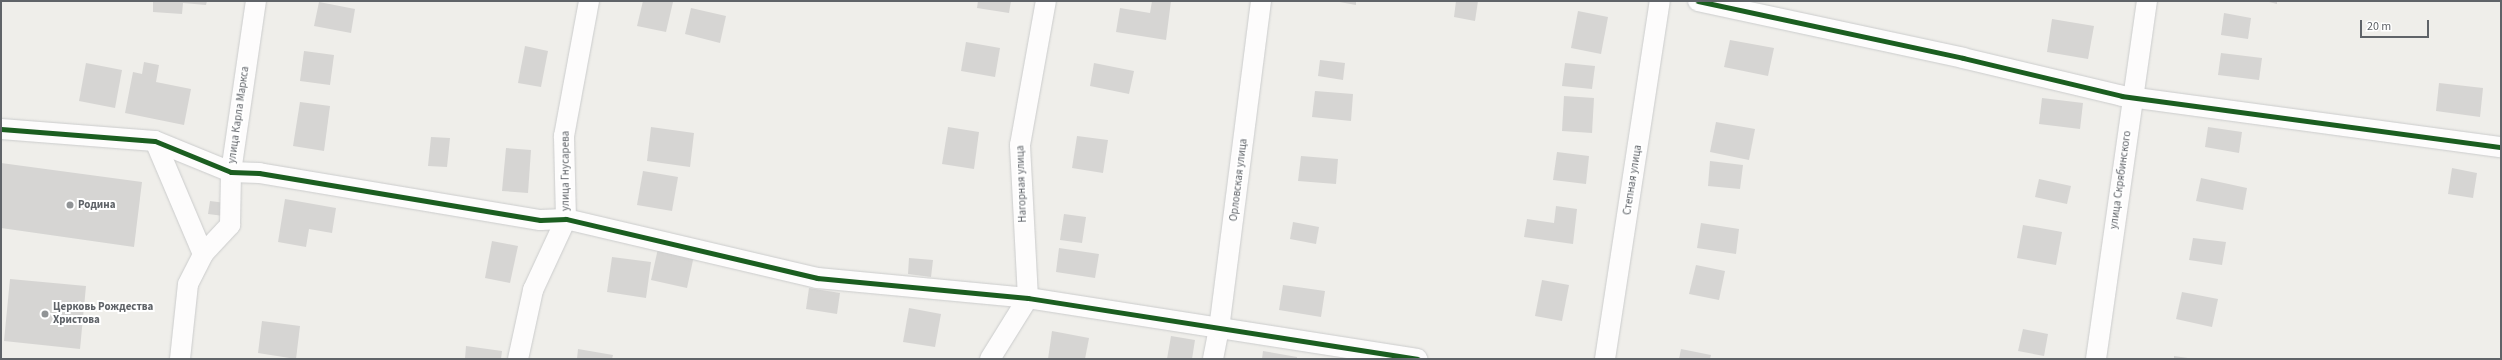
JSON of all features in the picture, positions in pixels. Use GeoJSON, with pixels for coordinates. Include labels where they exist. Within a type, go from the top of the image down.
{"type":"FeatureCollection","features":[{"type":"Feature","properties":{"kind":"street","name":"улица Карла Маркса"},"geometry":{"type":"LineString","coordinates":[[180,359],[188,284],[203,254],[230,226],[231,172],[256,1]]}},
{"type":"Feature","properties":{"kind":"street","name":"улица Гнусарева"},"geometry":{"type":"LineString","coordinates":[[518,359],[533,290],[566,219],[564,136],[588,1]]}},
{"type":"Feature","properties":{"kind":"street","name":"Нагорная улица"},"geometry":{"type":"LineString","coordinates":[[1028,298],[1020,145],[1046,1]]}},
{"type":"Feature","properties":{"kind":"street","name":"Орловская улица"},"geometry":{"type":"LineString","coordinates":[[1213,359],[1219,329],[1262,1]]}},
{"type":"Feature","properties":{"kind":"street","name":"Степная улица"},"geometry":{"type":"LineString","coordinates":[[1605,359],[1660,1]]}},
{"type":"Feature","properties":{"kind":"street"},"geometry":{"type":"LineString","coordinates":[[1698,1],[2133,97],[2501,147]]}},
{"type":"Feature","properties":{"kind":"street","name":"улица Скрябинского"},"geometry":{"type":"LineString","coordinates":[[2096,359],[2147,1]]}},
{"type":"Feature","properties":{"kind":"street"},"geometry":{"type":"LineString","coordinates":[[1,129],[156,141],[231,172],[259,173],[540,220],[566,219],[817,278],[1028,298],[1417,359]]}},
{"type":"Feature","properties":{"kind":"street"},"geometry":{"type":"LineString","coordinates":[[156,141],[203,254]]}},
{"type":"Feature","properties":{"kind":"street"},"geometry":{"type":"LineString","coordinates":[[990,359],[1028,298]]}},
{"type":"Feature","properties":{"kind":"building"},"geometry":{"type":"Polygon","coordinates":[[[153,1],[207,1],[206,5],[183,3],[182,14],[153,12],[153,1]]]}},
{"type":"Feature","properties":{"kind":"building"},"geometry":{"type":"Polygon","coordinates":[[[643,1],[673,2],[666,32],[637,26],[643,1]]]}},
{"type":"Feature","properties":{"kind":"building"},"geometry":{"type":"Polygon","coordinates":[[[978,1],[1011,1],[1009,13],[977,8],[978,1]]]}},
{"type":"Feature","properties":{"kind":"building"},"geometry":{"type":"Polygon","coordinates":[[[1152,1],[1171,1],[1166,40],[1116,32],[1120,8],[1150,13],[1152,1]]]}},
{"type":"Feature","properties":{"kind":"building"},"geometry":{"type":"Polygon","coordinates":[[[1334,1],[1356,1],[1356,5],[1334,1]]]}},
{"type":"Feature","properties":{"kind":"building"},"geometry":{"type":"Polygon","coordinates":[[[1456,1],[1478,1],[1475,21],[1454,17],[1456,1]]]}},
{"type":"Feature","properties":{"kind":"building"},"geometry":{"type":"Polygon","coordinates":[[[2265,1],[2277,1],[2277,4],[2265,1]]]}},
{"type":"Feature","properties":{"kind":"building"},"geometry":{"type":"Polygon","coordinates":[[[319,2],[355,9],[351,33],[314,26],[319,2]]]}},
{"type":"Feature","properties":{"kind":"building"},"geometry":{"type":"Polygon","coordinates":[[[691,8],[726,16],[720,43],[685,34],[691,8]]]}},
{"type":"Feature","properties":{"kind":"building"},"geometry":{"type":"Polygon","coordinates":[[[1578,11],[1608,17],[1601,54],[1571,48],[1578,11]]]}},
{"type":"Feature","properties":{"kind":"building"},"geometry":{"type":"Polygon","coordinates":[[[2224,13],[2251,18],[2248,39],[2221,35],[2224,13]]]}},
{"type":"Feature","properties":{"kind":"building"},"geometry":{"type":"Polygon","coordinates":[[[2052,19],[2094,26],[2088,59],[2047,52],[2052,19]]]}},
{"type":"Feature","properties":{"kind":"building"},"geometry":{"type":"Polygon","coordinates":[[[1730,40],[1774,48],[1768,76],[1724,67],[1730,40]]]}},
{"type":"Feature","properties":{"kind":"building"},"geometry":{"type":"Polygon","coordinates":[[[966,42],[1000,48],[995,77],[961,71],[966,42]]]}},
{"type":"Feature","properties":{"kind":"building"},"geometry":{"type":"Polygon","coordinates":[[[525,46],[548,51],[541,87],[518,83],[525,46]]]}},
{"type":"Feature","properties":{"kind":"building"},"geometry":{"type":"Polygon","coordinates":[[[304,51],[334,55],[330,85],[300,81],[304,51]]]}},
{"type":"Feature","properties":{"kind":"building"},"geometry":{"type":"Polygon","coordinates":[[[2221,53],[2262,58],[2259,80],[2218,75],[2221,53]]]}},
{"type":"Feature","properties":{"kind":"building"},"geometry":{"type":"Polygon","coordinates":[[[1320,60],[1345,63],[1343,80],[1318,76],[1320,60]]]}},
{"type":"Feature","properties":{"kind":"building"},"geometry":{"type":"Polygon","coordinates":[[[144,62],[159,65],[156,82],[191,89],[184,125],[125,113],[133,72],[142,74],[144,62]]]}},
{"type":"Feature","properties":{"kind":"building"},"geometry":{"type":"Polygon","coordinates":[[[86,63],[122,70],[115,108],[79,101],[86,63]]]}},
{"type":"Feature","properties":{"kind":"building"},"geometry":{"type":"Polygon","coordinates":[[[1094,63],[1134,71],[1129,94],[1090,86],[1094,63]]]}},
{"type":"Feature","properties":{"kind":"building"},"geometry":{"type":"Polygon","coordinates":[[[1565,63],[1595,66],[1592,89],[1562,86],[1565,63]]]}},
{"type":"Feature","properties":{"kind":"building"},"geometry":{"type":"Polygon","coordinates":[[[2439,83],[2483,88],[2480,117],[2436,111],[2439,83]]]}},
{"type":"Feature","properties":{"kind":"building"},"geometry":{"type":"Polygon","coordinates":[[[1315,91],[1353,94],[1351,121],[1312,117],[1315,91]]]}},
{"type":"Feature","properties":{"kind":"building"},"geometry":{"type":"Polygon","coordinates":[[[1564,96],[1594,98],[1592,133],[1562,131],[1564,96]]]}},
{"type":"Feature","properties":{"kind":"building"},"geometry":{"type":"Polygon","coordinates":[[[2042,98],[2083,103],[2080,129],[2039,124],[2042,98]]]}},
{"type":"Feature","properties":{"kind":"building"},"geometry":{"type":"Polygon","coordinates":[[[300,102],[330,106],[324,151],[293,146],[300,102]]]}},
{"type":"Feature","properties":{"kind":"building"},"geometry":{"type":"Polygon","coordinates":[[[1716,122],[1755,129],[1749,160],[1710,152],[1716,122]]]}},
{"type":"Feature","properties":{"kind":"building"},"geometry":{"type":"Polygon","coordinates":[[[651,127],[694,133],[690,167],[647,161],[651,127]]]}},
{"type":"Feature","properties":{"kind":"building"},"geometry":{"type":"Polygon","coordinates":[[[948,127],[979,132],[974,169],[942,164],[948,127]]]}},
{"type":"Feature","properties":{"kind":"building"},"geometry":{"type":"Polygon","coordinates":[[[2208,127],[2242,132],[2239,153],[2205,147],[2208,127]]]}},
{"type":"Feature","properties":{"kind":"building"},"geometry":{"type":"Polygon","coordinates":[[[1077,136],[1108,140],[1103,173],[1072,168],[1077,136]]]}},
{"type":"Feature","properties":{"kind":"building"},"geometry":{"type":"Polygon","coordinates":[[[431,137],[450,138],[447,167],[428,166],[431,137]]]}},
{"type":"Feature","properties":{"kind":"building"},"geometry":{"type":"Polygon","coordinates":[[[506,148],[531,150],[528,193],[502,191],[506,148]]]}},
{"type":"Feature","properties":{"kind":"building"},"geometry":{"type":"Polygon","coordinates":[[[1557,152],[1589,156],[1586,184],[1553,180],[1557,152]]]}},
{"type":"Feature","properties":{"kind":"building"},"geometry":{"type":"Polygon","coordinates":[[[1301,156],[1338,159],[1336,184],[1298,181],[1301,156]]]}},
{"type":"Feature","properties":{"kind":"building"},"geometry":{"type":"Polygon","coordinates":[[[1710,161],[1743,165],[1740,189],[1708,186],[1710,161]]]}},
{"type":"Feature","properties":{"kind":"building","name":"Родина"},"geometry":{"type":"Polygon","coordinates":[[[1,163],[142,182],[134,247],[1,228],[1,163]]]}},
{"type":"Feature","properties":{"kind":"building"},"geometry":{"type":"Polygon","coordinates":[[[2452,168],[2477,173],[2473,198],[2448,194],[2452,168]]]}},
{"type":"Feature","properties":{"kind":"building"},"geometry":{"type":"Polygon","coordinates":[[[643,171],[678,177],[672,211],[637,205],[643,171]]]}},
{"type":"Feature","properties":{"kind":"building"},"geometry":{"type":"Polygon","coordinates":[[[2201,178],[2247,188],[2243,210],[2196,201],[2201,178]]]}},
{"type":"Feature","properties":{"kind":"building"},"geometry":{"type":"Polygon","coordinates":[[[2039,179],[2071,186],[2067,204],[2035,197],[2039,179]]]}},
{"type":"Feature","properties":{"kind":"building"},"geometry":{"type":"Polygon","coordinates":[[[285,199],[336,208],[332,233],[309,229],[306,247],[278,242],[285,199]]]}},
{"type":"Feature","properties":{"kind":"building"},"geometry":{"type":"Polygon","coordinates":[[[210,201],[226,203],[224,216],[208,214],[210,201]]]}},
{"type":"Feature","properties":{"kind":"building"},"geometry":{"type":"Polygon","coordinates":[[[1556,206],[1577,209],[1573,244],[1524,237],[1527,219],[1554,223],[1556,206]]]}},
{"type":"Feature","properties":{"kind":"building"},"geometry":{"type":"Polygon","coordinates":[[[1064,214],[1086,217],[1082,243],[1060,240],[1064,214]]]}},
{"type":"Feature","properties":{"kind":"building"},"geometry":{"type":"Polygon","coordinates":[[[1293,222],[1319,227],[1316,244],[1290,239],[1293,222]]]}},
{"type":"Feature","properties":{"kind":"building"},"geometry":{"type":"Polygon","coordinates":[[[1701,223],[1739,229],[1736,254],[1697,248],[1701,223]]]}},
{"type":"Feature","properties":{"kind":"building"},"geometry":{"type":"Polygon","coordinates":[[[2023,225],[2062,232],[2056,265],[2017,258],[2023,225]]]}},
{"type":"Feature","properties":{"kind":"building"},"geometry":{"type":"Polygon","coordinates":[[[2193,238],[2226,242],[2222,265],[2189,260],[2193,238]]]}},
{"type":"Feature","properties":{"kind":"building"},"geometry":{"type":"Polygon","coordinates":[[[492,241],[518,246],[510,283],[485,278],[492,241]]]}},
{"type":"Feature","properties":{"kind":"building"},"geometry":{"type":"Polygon","coordinates":[[[659,244],[695,251],[687,288],[651,280],[659,244]]]}},
{"type":"Feature","properties":{"kind":"building"},"geometry":{"type":"Polygon","coordinates":[[[1059,248],[1099,254],[1095,278],[1056,272],[1059,248]]]}},
{"type":"Feature","properties":{"kind":"building"},"geometry":{"type":"Polygon","coordinates":[[[612,257],[651,262],[646,298],[607,292],[612,257]]]}},
{"type":"Feature","properties":{"kind":"building"},"geometry":{"type":"Polygon","coordinates":[[[909,258],[933,260],[931,277],[908,274],[909,258]]]}},
{"type":"Feature","properties":{"kind":"building"},"geometry":{"type":"Polygon","coordinates":[[[1696,265],[1725,271],[1719,300],[1689,294],[1696,265]]]}},
{"type":"Feature","properties":{"kind":"building","name":"Церковь Рождества Христова"},"geometry":{"type":"Polygon","coordinates":[[[10,279],[86,286],[80,349],[4,341],[10,279]]]}},
{"type":"Feature","properties":{"kind":"building"},"geometry":{"type":"Polygon","coordinates":[[[1542,280],[1569,285],[1562,321],[1535,316],[1542,280]]]}},
{"type":"Feature","properties":{"kind":"building"},"geometry":{"type":"Polygon","coordinates":[[[1283,285],[1325,291],[1321,317],[1279,310],[1283,285]]]}},
{"type":"Feature","properties":{"kind":"building"},"geometry":{"type":"Polygon","coordinates":[[[809,288],[840,293],[837,314],[806,309],[809,288]]]}},
{"type":"Feature","properties":{"kind":"building"},"geometry":{"type":"Polygon","coordinates":[[[2182,292],[2218,299],[2212,327],[2176,319],[2182,292]]]}},
{"type":"Feature","properties":{"kind":"building"},"geometry":{"type":"Polygon","coordinates":[[[909,308],[941,314],[935,347],[903,342],[909,308]]]}},
{"type":"Feature","properties":{"kind":"building"},"geometry":{"type":"Polygon","coordinates":[[[262,321],[300,326],[296,359],[258,353],[262,321]]]}},
{"type":"Feature","properties":{"kind":"building"},"geometry":{"type":"Polygon","coordinates":[[[2023,329],[2048,334],[2044,356],[2018,351],[2023,329]]]}},
{"type":"Feature","properties":{"kind":"building"},"geometry":{"type":"Polygon","coordinates":[[[1052,331],[1089,338],[1085,359],[1048,359],[1052,331]]]}},
{"type":"Feature","properties":{"kind":"building"},"geometry":{"type":"Polygon","coordinates":[[[1171,336],[1195,340],[1192,359],[1167,359],[1171,336]]]}},
{"type":"Feature","properties":{"kind":"building"},"geometry":{"type":"Polygon","coordinates":[[[466,346],[502,351],[501,359],[465,359],[466,346]]]}},
{"type":"Feature","properties":{"kind":"building"},"geometry":{"type":"Polygon","coordinates":[[[578,349],[613,355],[612,359],[577,359],[578,349]]]}},
{"type":"Feature","properties":{"kind":"building"},"geometry":{"type":"Polygon","coordinates":[[[1681,349],[1711,355],[1710,359],[1679,359],[1681,349]]]}},
{"type":"Feature","properties":{"kind":"building"},"geometry":{"type":"Polygon","coordinates":[[[1263,351],[1297,357],[1297,359],[1262,359],[1263,351]]]}},
{"type":"Feature","properties":{"kind":"building"},"geometry":{"type":"Polygon","coordinates":[[[2174,356],[2188,358],[2188,359],[2174,359],[2174,356]]]}},
{"type":"Feature","properties":{"kind":"cycle path"},"geometry":{"type":"LineString","coordinates":[[1698,1],[1963,58],[2122,96],[2501,147]]}},
{"type":"Feature","properties":{"kind":"cycle path"},"geometry":{"type":"LineString","coordinates":[[1,129],[155,141],[231,172],[259,173],[540,220],[566,219],[817,278],[1028,298],[1417,359]]}},
{"type":"Feature","properties":{"kind":"place","name":"Родина"},"geometry":{"type":"Point","coordinates":[70,205]}},
{"type":"Feature","properties":{"kind":"place","name":"Церковь Рождества Христова"},"geometry":{"type":"Point","coordinates":[45,314]}}]}
